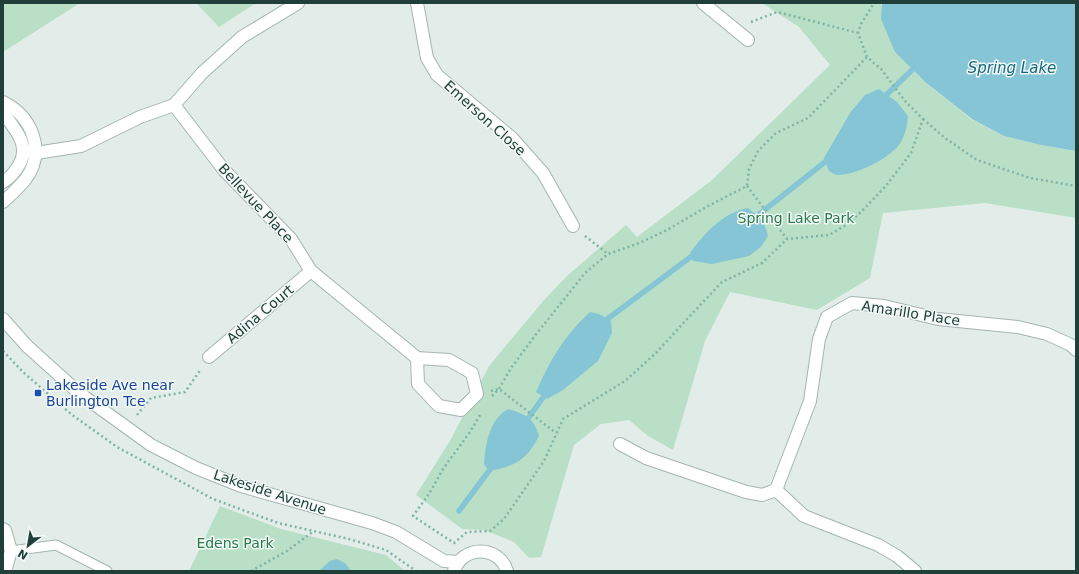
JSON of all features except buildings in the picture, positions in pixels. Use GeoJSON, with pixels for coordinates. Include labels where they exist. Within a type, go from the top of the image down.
{"type":"FeatureCollection","features":[{"type":"Feature","properties":{"kind":"street"},"geometry":{"type":"LineString","coordinates":[[30,152],[81,146],[140,117],[174,105],[202,73],[242,37],[298,3]]}},
{"type":"Feature","properties":{"kind":"street","name":"Emerson Close"},"geometry":{"type":"LineString","coordinates":[[417,3],[427,58],[437,75],[512,138],[542,173],[573,226]]}},
{"type":"Feature","properties":{"kind":"street"},"geometry":{"type":"LineString","coordinates":[[703,3],[748,40]]}},
{"type":"Feature","properties":{"kind":"street"},"geometry":{"type":"LineString","coordinates":[[3,102],[22,117],[29,125],[34,140],[30,152],[21,160],[16,170],[3,182]]}},
{"type":"Feature","properties":{"kind":"street","name":"Bellevue Place"},"geometry":{"type":"LineString","coordinates":[[174,105],[224,170],[291,239],[311,271],[417,358]]}},
{"type":"Feature","properties":{"kind":"street"},"geometry":{"type":"LineString","coordinates":[[3,113],[18,133],[22,142],[35,158],[25,180],[3,202]]}},
{"type":"Feature","properties":{"kind":"street","name":"Adina Court"},"geometry":{"type":"LineString","coordinates":[[209,357],[311,271]]}},
{"type":"Feature","properties":{"kind":"street","name":"Amarillo Place"},"geometry":{"type":"LineString","coordinates":[[776,490],[810,401],[819,339],[827,317],[852,303],[884,306],[938,319],[1018,327],[1047,334],[1071,345],[1076,350]]}},
{"type":"Feature","properties":{"kind":"street","name":"Lakeside Avenue"},"geometry":{"type":"LineString","coordinates":[[3,319],[28,346],[79,393],[126,428],[158,448],[196,468],[241,486],[372,523],[396,532],[444,561],[456,566]]}},
{"type":"Feature","properties":{"kind":"street"},"geometry":{"type":"LineString","coordinates":[[417,358],[449,360],[472,373],[477,394],[461,410],[440,406],[418,384],[417,358]]}},
{"type":"Feature","properties":{"kind":"street"},"geometry":{"type":"LineString","coordinates":[[620,444],[646,458],[746,492],[762,495],[776,490],[804,516],[878,545],[897,556],[915,571]]}},
{"type":"Feature","properties":{"kind":"street"},"geometry":{"type":"LineString","coordinates":[[3,529],[5,530],[11,551],[5,571]]}},
{"type":"Feature","properties":{"kind":"street"},"geometry":{"type":"LineString","coordinates":[[456,566],[465,555],[483,551],[492,553],[500,558],[507,571]]}},
{"type":"Feature","properties":{"kind":"lane"},"geometry":{"type":"LineString","coordinates":[[11,551],[56,545],[107,571]]}},
{"type":"Feature","properties":{"kind":"path"},"geometry":{"type":"LineString","coordinates":[[874,3],[861,24],[858,33],[867,57],[881,69],[905,100],[923,119],[945,138],[977,160],[1030,178],[1076,186]]}},
{"type":"Feature","properties":{"kind":"path"},"geometry":{"type":"LineString","coordinates":[[734,28],[777,12],[858,33]]}},
{"type":"Feature","properties":{"kind":"path"},"geometry":{"type":"LineString","coordinates":[[787,239],[747,186],[749,169],[758,152],[776,133],[808,118],[867,57]]}},
{"type":"Feature","properties":{"kind":"path"},"geometry":{"type":"LineString","coordinates":[[481,413],[470,432],[443,469],[429,494],[413,516],[454,542],[467,532],[490,531],[504,519],[544,461],[563,419],[625,381],[658,352],[722,282],[762,263],[787,239],[829,235],[846,225],[861,212],[886,187],[911,153],[923,119]]}},
{"type":"Feature","properties":{"kind":"path"},"geometry":{"type":"LineString","coordinates":[[488,400],[499,389],[511,368],[536,333],[585,273],[608,254],[637,244],[667,230],[708,206],[747,186]]}},
{"type":"Feature","properties":{"kind":"path"},"geometry":{"type":"LineString","coordinates":[[573,226],[608,254]]}},
{"type":"Feature","properties":{"kind":"path"},"geometry":{"type":"LineString","coordinates":[[126,428],[151,398],[185,392],[209,357]]}},
{"type":"Feature","properties":{"kind":"path"},"geometry":{"type":"LineString","coordinates":[[499,389],[556,433]]}},
{"type":"Feature","properties":{"kind":"path"},"geometry":{"type":"LineString","coordinates":[[251,571],[287,551],[315,531]]}},
{"type":"Feature","properties":{"kind":"green space"},"geometry":{"type":"Polygon","coordinates":[[[3,3],[80,3],[3,52],[3,3]]]}},
{"type":"Feature","properties":{"kind":"green space"},"geometry":{"type":"Polygon","coordinates":[[[196,3],[256,3],[219,27],[196,3]]]}},
{"type":"Feature","properties":{"kind":"green space","name":"Spring Lake Park"},"geometry":{"type":"Polygon","coordinates":[[[762,3],[882,3],[881,5],[912,70],[971,119],[1004,136],[1041,145],[1076,151],[1076,218],[985,203],[883,213],[870,278],[817,310],[730,292],[705,341],[673,450],[648,436],[629,420],[601,424],[574,445],[541,557],[529,558],[514,542],[484,530],[462,529],[416,495],[451,439],[489,366],[544,300],[567,276],[626,225],[637,237],[712,180],[830,65],[799,27],[762,3]]]}},
{"type":"Feature","properties":{"kind":"green space","name":"Edens Park"},"geometry":{"type":"Polygon","coordinates":[[[220,506],[281,529],[386,555],[405,571],[189,571],[220,506]]]}},
{"type":"Feature","properties":{"kind":"water","name":"Spring Lake"},"geometry":{"type":"Polygon","coordinates":[[[882,3],[1076,3],[1076,151],[1041,145],[1004,136],[972,119],[925,82],[895,52],[881,19],[882,3]]]}},
{"type":"Feature","properties":{"kind":"water"},"geometry":{"type":"Polygon","coordinates":[[[879,89],[897,102],[908,116],[901,142],[894,150],[880,161],[854,172],[837,175],[832,173],[829,171],[824,158],[850,113],[865,95],[879,89]]]}},
{"type":"Feature","properties":{"kind":"water"},"geometry":{"type":"Polygon","coordinates":[[[748,208],[756,214],[765,226],[768,236],[761,247],[749,256],[712,264],[693,261],[690,253],[708,231],[730,214],[748,208]]]}},
{"type":"Feature","properties":{"kind":"water"},"geometry":{"type":"Polygon","coordinates":[[[590,312],[599,314],[611,321],[612,333],[598,361],[563,390],[547,399],[536,392],[547,369],[565,339],[590,312]]]}},
{"type":"Feature","properties":{"kind":"water"},"geometry":{"type":"Polygon","coordinates":[[[508,409],[528,418],[534,425],[539,436],[530,451],[519,461],[507,467],[490,471],[484,465],[489,434],[496,420],[508,409]]]}},
{"type":"Feature","properties":{"kind":"water"},"geometry":{"type":"Polygon","coordinates":[[[337,559],[345,563],[351,571],[319,571],[330,561],[337,559]]]}},
{"type":"Feature","properties":{"kind":"waterway"},"geometry":{"type":"LineString","coordinates":[[882,99],[912,70]]}},
{"type":"Feature","properties":{"kind":"waterway"},"geometry":{"type":"LineString","coordinates":[[752,220],[830,158]]}},
{"type":"Feature","properties":{"kind":"waterway"},"geometry":{"type":"LineString","coordinates":[[602,323],[696,253]]}},
{"type":"Feature","properties":{"kind":"waterway"},"geometry":{"type":"LineString","coordinates":[[524,424],[547,392]]}},
{"type":"Feature","properties":{"kind":"waterway"},"geometry":{"type":"LineString","coordinates":[[459,511],[494,464]]}},
{"type":"Feature","properties":{"kind":"place","name":"Lakeside Ave near Burlington Tce"},"geometry":{"type":"Point","coordinates":[38,393]}}]}
